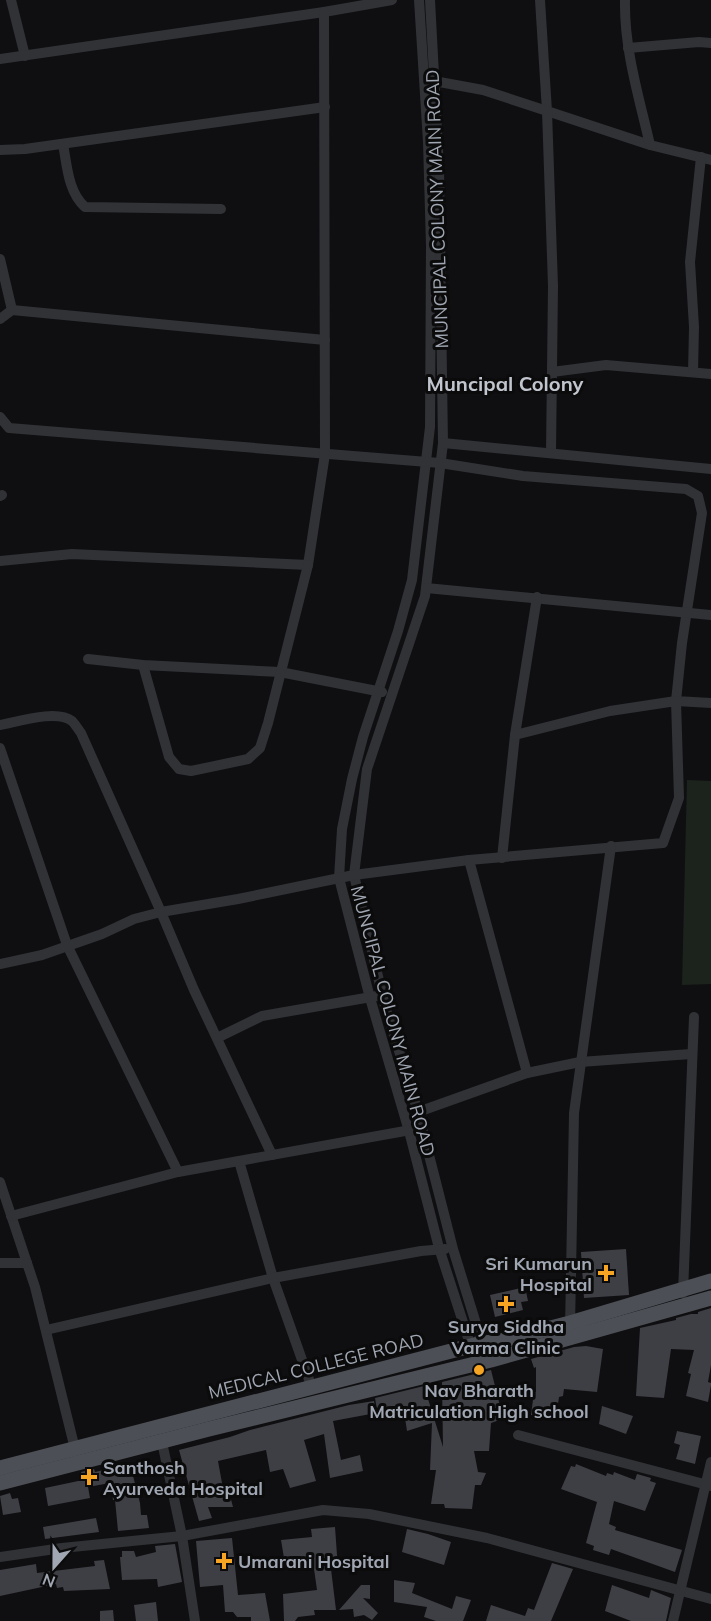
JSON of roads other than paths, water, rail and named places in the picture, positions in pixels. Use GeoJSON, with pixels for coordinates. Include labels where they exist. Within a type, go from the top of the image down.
{"type":"FeatureCollection","features":[{"type":"Feature","properties":{"kind":"main road","name":"MEDICAL COLLEGE ROAD"},"geometry":{"type":"LineString","coordinates":[[0,1468],[162,1442],[491,1360],[711,1281]]}},
{"type":"Feature","properties":{"kind":"main road","name":"MEDICAL COLLEGE ROAD"},"geometry":{"type":"LineString","coordinates":[[0,1483],[77,1456],[312,1388],[477,1345],[571,1330],[711,1298]]}},
{"type":"Feature","properties":{"kind":"street"},"geometry":{"type":"LineString","coordinates":[[11,0],[25,56]]}},
{"type":"Feature","properties":{"kind":"street"},"geometry":{"type":"LineString","coordinates":[[0,59],[392,0]]}},
{"type":"Feature","properties":{"kind":"street"},"geometry":{"type":"LineString","coordinates":[[419,0],[428,142],[431,246],[430,427],[412,580],[352,778],[342,829],[339,878],[439,1248],[477,1345]]}},
{"type":"Feature","properties":{"kind":"street","name":"MUNCIPAL COLONY MAIN ROAD"},"geometry":{"type":"LineString","coordinates":[[430,0],[439,168],[442,443],[425,596],[367,770],[354,875],[383,995],[422,1127],[477,1345],[491,1360]]}},
{"type":"Feature","properties":{"kind":"street"},"geometry":{"type":"LineString","coordinates":[[540,0],[547,111],[553,286],[550,452]]}},
{"type":"Feature","properties":{"kind":"street"},"geometry":{"type":"LineString","coordinates":[[625,0],[628,48],[650,145]]}},
{"type":"Feature","properties":{"kind":"street"},"geometry":{"type":"LineString","coordinates":[[143,665],[169,757],[179,769],[191,771],[248,759],[260,748],[309,565],[326,454],[324,12]]}},
{"type":"Feature","properties":{"kind":"street"},"geometry":{"type":"LineString","coordinates":[[628,48],[711,43]]}},
{"type":"Feature","properties":{"kind":"street"},"geometry":{"type":"LineString","coordinates":[[434,81],[483,90],[650,145],[706,158],[690,261],[694,327],[693,372]]}},
{"type":"Feature","properties":{"kind":"street"},"geometry":{"type":"LineString","coordinates":[[0,150],[63,144],[325,106]]}},
{"type":"Feature","properties":{"kind":"street"},"geometry":{"type":"LineString","coordinates":[[63,144],[70,182],[76,199],[85,207],[221,209]]}},
{"type":"Feature","properties":{"kind":"street"},"geometry":{"type":"LineString","coordinates":[[0,259],[12,310]]}},
{"type":"Feature","properties":{"kind":"street"},"geometry":{"type":"LineString","coordinates":[[0,319],[12,310],[325,340]]}},
{"type":"Feature","properties":{"kind":"street"},"geometry":{"type":"LineString","coordinates":[[552,372],[606,365],[711,374]]}},
{"type":"Feature","properties":{"kind":"street"},"geometry":{"type":"LineString","coordinates":[[0,417],[9,428],[440,463],[523,476],[686,489],[698,496],[702,513],[682,643],[676,701],[679,798],[663,843],[469,860],[354,875],[161,912],[42,955],[0,964]]}},
{"type":"Feature","properties":{"kind":"street"},"geometry":{"type":"LineString","coordinates":[[442,443],[711,469]]}},
{"type":"Feature","properties":{"kind":"street"},"geometry":{"type":"LineString","coordinates":[[0,561],[72,554],[309,565]]}},
{"type":"Feature","properties":{"kind":"street"},"geometry":{"type":"LineString","coordinates":[[426,588],[711,615]]}},
{"type":"Feature","properties":{"kind":"street"},"geometry":{"type":"LineString","coordinates":[[502,858],[515,735],[537,597]]}},
{"type":"Feature","properties":{"kind":"street"},"geometry":{"type":"LineString","coordinates":[[88,659],[143,665],[280,672],[393,694]]}},
{"type":"Feature","properties":{"kind":"street"},"geometry":{"type":"LineString","coordinates":[[515,735],[610,711],[676,701],[711,703]]}},
{"type":"Feature","properties":{"kind":"street"},"geometry":{"type":"LineString","coordinates":[[0,726],[57,716],[71,720],[81,733],[194,990],[272,1155]]}},
{"type":"Feature","properties":{"kind":"street"},"geometry":{"type":"LineString","coordinates":[[0,748],[67,945],[178,1172]]}},
{"type":"Feature","properties":{"kind":"street"},"geometry":{"type":"LineString","coordinates":[[571,1330],[574,1113],[611,846]]}},
{"type":"Feature","properties":{"kind":"street"},"geometry":{"type":"LineString","coordinates":[[469,860],[527,1073]]}},
{"type":"Feature","properties":{"kind":"street"},"geometry":{"type":"LineString","coordinates":[[217,1038],[262,1016],[383,995]]}},
{"type":"Feature","properties":{"kind":"street"},"geometry":{"type":"LineString","coordinates":[[685,1305],[683,1290],[694,1017]]}},
{"type":"Feature","properties":{"kind":"street"},"geometry":{"type":"LineString","coordinates":[[417,1112],[527,1073],[580,1062],[691,1054]]}},
{"type":"Feature","properties":{"kind":"street"},"geometry":{"type":"LineString","coordinates":[[11,1216],[178,1172],[422,1127]]}},
{"type":"Feature","properties":{"kind":"street"},"geometry":{"type":"LineString","coordinates":[[239,1161],[273,1278],[312,1388]]}},
{"type":"Feature","properties":{"kind":"street"},"geometry":{"type":"LineString","coordinates":[[0,1182],[46,1330],[77,1456]]}},
{"type":"Feature","properties":{"kind":"street"},"geometry":{"type":"LineString","coordinates":[[46,1330],[273,1278],[439,1248],[453,1249]]}},
{"type":"Feature","properties":{"kind":"street"},"geometry":{"type":"LineString","coordinates":[[0,1263],[27,1263]]}},
{"type":"Feature","properties":{"kind":"street"},"geometry":{"type":"LineString","coordinates":[[518,1434],[709,1485]]}},
{"type":"Feature","properties":{"kind":"street"},"geometry":{"type":"LineString","coordinates":[[162,1442],[182,1536],[195,1621]]}},
{"type":"Feature","properties":{"kind":"street"},"geometry":{"type":"LineString","coordinates":[[673,1621],[709,1485],[711,1462]]}},
{"type":"Feature","properties":{"kind":"street"},"geometry":{"type":"LineString","coordinates":[[0,1557],[62,1548],[182,1536],[323,1510],[369,1514],[487,1538],[711,1599]]}},
{"type":"Feature","properties":{"kind":"place","name":"Sri Kumarun Hospital"},"geometry":{"type":"Point","coordinates":[606,1273]}},
{"type":"Feature","properties":{"kind":"place","name":"Surya Siddha Varma Clinic"},"geometry":{"type":"Point","coordinates":[506,1304]}},
{"type":"Feature","properties":{"kind":"place","name":"Nav Bharath Matriculation High school"},"geometry":{"type":"Point","coordinates":[479,1370]}},
{"type":"Feature","properties":{"kind":"place","name":"Santhosh Ayurveda Hospital"},"geometry":{"type":"Point","coordinates":[89,1477]}},
{"type":"Feature","properties":{"kind":"place","name":"Umarani Hospital"},"geometry":{"type":"Point","coordinates":[224,1561]}},
{"type":"Feature","properties":{"kind":"district","name":"Muncipal Colony"},"geometry":{"type":"Point","coordinates":[505,383]}}]}
